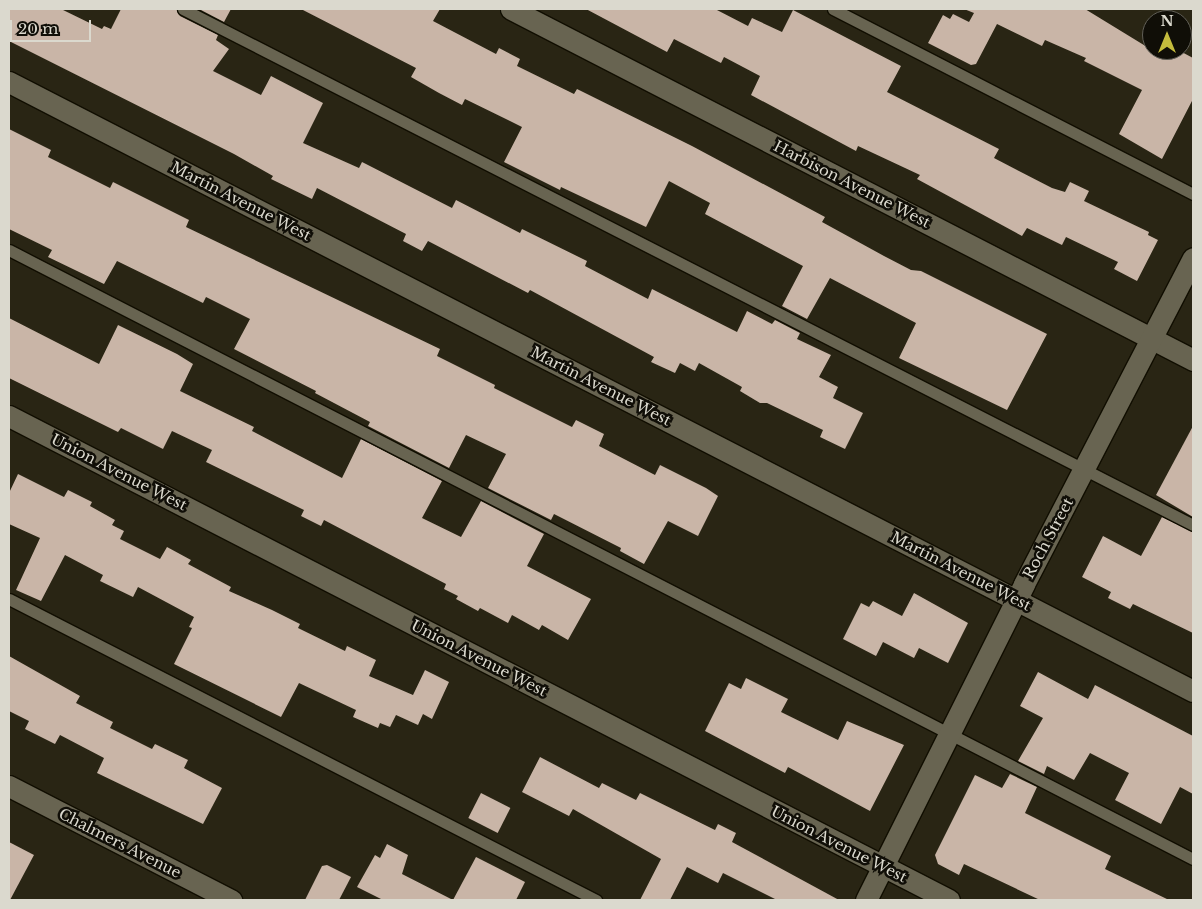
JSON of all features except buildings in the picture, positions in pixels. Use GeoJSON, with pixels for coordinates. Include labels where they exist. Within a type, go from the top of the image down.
{"type":"FeatureCollection","features":[{"type":"Feature","properties":{"kind":"street","name":"Harbison Avenue West"},"geometry":{"type":"LineString","coordinates":[[511,9],[1193,360]]}},
{"type":"Feature","properties":{"kind":"street","name":"Martin Avenue West"},"geometry":{"type":"LineString","coordinates":[[9,82],[1193,690]]}},
{"type":"Feature","properties":{"kind":"street","name":"Roch Street"},"geometry":{"type":"LineString","coordinates":[[866,900],[885,867],[1016,599],[1193,258]]}},
{"type":"Feature","properties":{"kind":"street","name":"Union Avenue West"},"geometry":{"type":"LineString","coordinates":[[9,416],[949,900]]}},
{"type":"Feature","properties":{"kind":"street","name":"Chalmers Avenue"},"geometry":{"type":"LineString","coordinates":[[9,786],[231,900]]}},
{"type":"Feature","properties":{"kind":"lane"},"geometry":{"type":"LineString","coordinates":[[183,9],[1193,525]]}},
{"type":"Feature","properties":{"kind":"lane"},"geometry":{"type":"LineString","coordinates":[[833,9],[1193,194]]}},
{"type":"Feature","properties":{"kind":"lane"},"geometry":{"type":"LineString","coordinates":[[9,250],[1193,859]]}},
{"type":"Feature","properties":{"kind":"lane"},"geometry":{"type":"LineString","coordinates":[[9,599],[596,900]]}}]}
